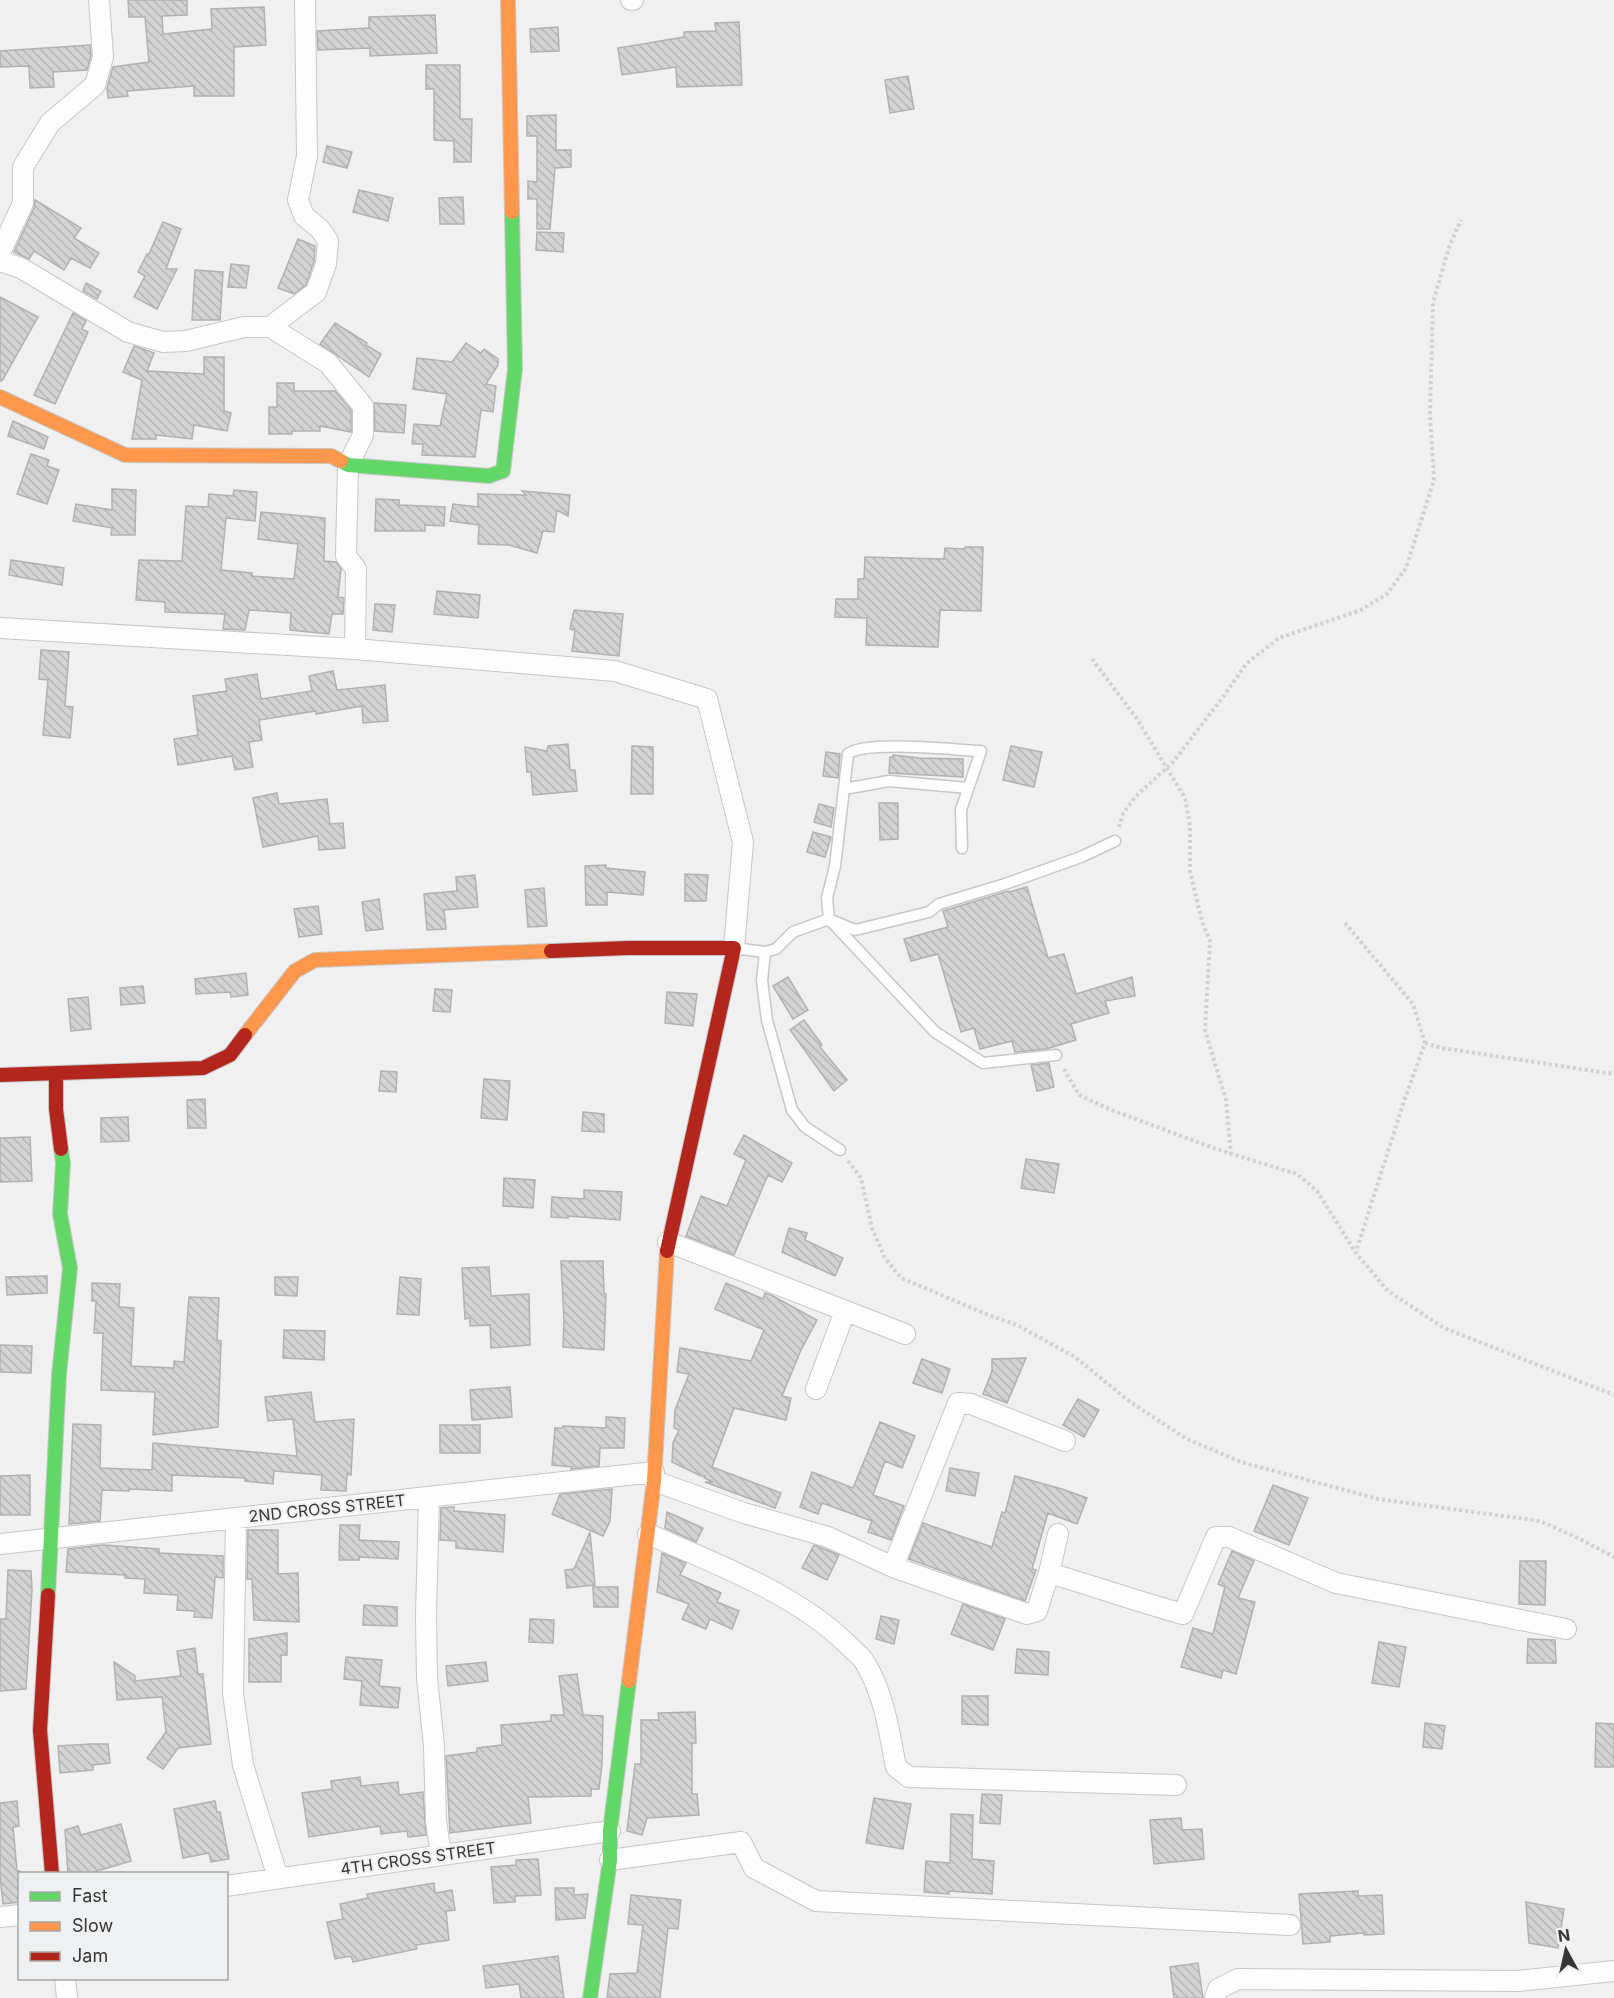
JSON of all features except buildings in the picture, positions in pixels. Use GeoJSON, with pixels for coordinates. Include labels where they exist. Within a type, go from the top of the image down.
{"type":"FeatureCollection","features":[{"type":"Feature","properties":{"kind":"street"},"geometry":{"type":"LineString","coordinates":[[0,253],[23,203],[23,167],[50,123],[95,85],[103,57],[99,0]]}},
{"type":"Feature","properties":{"kind":"street"},"geometry":{"type":"LineString","coordinates":[[270,327],[316,292],[326,264],[328,241],[320,229],[304,216],[298,200],[307,156],[305,0]]}},
{"type":"Feature","properties":{"kind":"street"},"geometry":{"type":"LineString","coordinates":[[0,397],[125,455],[331,456],[348,465],[489,476],[503,471],[515,369],[508,0]]}},
{"type":"Feature","properties":{"kind":"street"},"geometry":{"type":"LineString","coordinates":[[0,261],[21,268],[128,332],[163,342],[186,341],[244,327],[270,327],[328,363],[363,406],[363,435],[348,465],[346,556],[356,569],[355,649]]}},
{"type":"Feature","properties":{"kind":"street"},"geometry":{"type":"LineString","coordinates":[[0,628],[355,649],[615,671],[707,699],[743,842],[734,948],[668,1242],[654,1477],[610,1831],[610,1860],[590,1998]]}},
{"type":"Feature","properties":{"kind":"street"},"geometry":{"type":"LineString","coordinates":[[0,1075],[203,1068],[230,1055],[295,971],[315,960],[628,948],[734,948]]}},
{"type":"Feature","properties":{"kind":"street"},"geometry":{"type":"LineString","coordinates":[[52,1872],[40,1730],[59,1376],[70,1268],[60,1214],[63,1163],[56,1109],[56,1073]]}},
{"type":"Feature","properties":{"kind":"street"},"geometry":{"type":"LineString","coordinates":[[668,1242],[905,1334]]}},
{"type":"Feature","properties":{"kind":"street"},"geometry":{"type":"LineString","coordinates":[[816,1389],[845,1311]]}},
{"type":"Feature","properties":{"kind":"street"},"geometry":{"type":"LineString","coordinates":[[893,1567],[958,1403],[971,1404],[1065,1441]]}},
{"type":"Feature","properties":{"kind":"street"},"geometry":{"type":"LineString","coordinates":[[654,1477],[744,1513],[828,1538],[893,1567],[1027,1614],[1037,1611],[1058,1534]]}},
{"type":"Feature","properties":{"kind":"street","name":"2ND CROSS STREET"},"geometry":{"type":"LineString","coordinates":[[0,1544],[429,1497],[654,1477]]}},
{"type":"Feature","properties":{"kind":"street"},"geometry":{"type":"LineString","coordinates":[[429,1497],[427,1678],[434,1746],[436,1821],[441,1855]]}},
{"type":"Feature","properties":{"kind":"street"},"geometry":{"type":"LineString","coordinates":[[237,1518],[233,1693],[243,1765],[278,1878]]}},
{"type":"Feature","properties":{"kind":"street"},"geometry":{"type":"LineString","coordinates":[[648,1534],[787,1600],[830,1627],[864,1660],[884,1706],[896,1767],[909,1777],[1176,1785]]}},
{"type":"Feature","properties":{"kind":"street"},"geometry":{"type":"LineString","coordinates":[[1049,1573],[1138,1602],[1184,1614],[1216,1537],[1229,1537],[1336,1583],[1566,1629]]}},
{"type":"Feature","properties":{"kind":"street","name":"4TH CROSS STREET"},"geometry":{"type":"LineString","coordinates":[[228,1886],[610,1831]]}},
{"type":"Feature","properties":{"kind":"street"},"geometry":{"type":"LineString","coordinates":[[610,1860],[741,1842],[754,1868],[816,1901],[1290,1925]]}},
{"type":"Feature","properties":{"kind":"street"},"geometry":{"type":"LineString","coordinates":[[0,1917],[18,1915]]}},
{"type":"Feature","properties":{"kind":"street"},"geometry":{"type":"LineString","coordinates":[[1215,1998],[1218,1989],[1239,1979],[1518,1981],[1614,1971]]}},
{"type":"Feature","properties":{"kind":"street"},"geometry":{"type":"LineString","coordinates":[[64,1980],[67,1998]]}},
{"type":"Feature","properties":{"kind":"lane"},"geometry":{"type":"LineString","coordinates":[[962,848],[961,810],[981,751],[875,746],[854,749],[848,754],[835,866],[827,898],[830,919],[935,1032],[983,1064],[1056,1055]]}},
{"type":"Feature","properties":{"kind":"lane"},"geometry":{"type":"LineString","coordinates":[[844,789],[889,781],[968,788]]}},
{"type":"Feature","properties":{"kind":"lane"},"geometry":{"type":"LineString","coordinates":[[734,948],[765,952],[776,949],[793,932],[830,919],[855,930],[929,912],[939,904],[1081,857],[1115,841]]}},
{"type":"Feature","properties":{"kind":"lane"},"geometry":{"type":"LineString","coordinates":[[765,952],[762,981],[767,1020],[792,1110],[806,1127],[840,1150]]}},
{"type":"Feature","properties":{"kind":"path"},"geometry":{"type":"LineString","coordinates":[[1115,841],[1123,814],[1135,797],[1167,768],[1223,697],[1245,664],[1279,638],[1361,610],[1387,594],[1406,568],[1434,480],[1430,414],[1433,303],[1449,247],[1461,220]]}},
{"type":"Feature","properties":{"kind":"path"},"geometry":{"type":"LineString","coordinates":[[1092,659],[1137,719],[1185,798],[1190,825],[1190,872],[1202,921],[1210,941],[1205,1030],[1226,1100],[1231,1154]]}},
{"type":"Feature","properties":{"kind":"path"},"geometry":{"type":"LineString","coordinates":[[1345,923],[1413,1005],[1425,1043],[1404,1101],[1356,1253]]}},
{"type":"Feature","properties":{"kind":"path"},"geometry":{"type":"LineString","coordinates":[[1425,1043],[1442,1048],[1614,1074]]}},
{"type":"Feature","properties":{"kind":"path"},"geometry":{"type":"LineString","coordinates":[[1056,1055],[1078,1095],[1109,1109],[1231,1154],[1297,1174],[1317,1191],[1356,1253],[1388,1291],[1444,1328],[1614,1395]]}},
{"type":"Feature","properties":{"kind":"path"},"geometry":{"type":"LineString","coordinates":[[840,1150],[861,1178],[872,1228],[885,1258],[901,1278],[1017,1325],[1075,1357],[1129,1401],[1185,1438],[1241,1462],[1378,1499],[1540,1521],[1614,1557]]}},
{"type":"Feature","properties":{"kind":"traffic: fast"},"geometry":{"type":"LineString","coordinates":[[341,461],[348,465],[489,476],[503,471],[515,369],[512,212]]}},
{"type":"Feature","properties":{"kind":"traffic: fast"},"geometry":{"type":"LineString","coordinates":[[48,1595],[59,1375],[70,1268],[60,1214],[63,1163],[61,1149]]}},
{"type":"Feature","properties":{"kind":"traffic: fast"},"geometry":{"type":"LineString","coordinates":[[590,1998],[610,1860],[610,1831],[629,1681]]}},
{"type":"Feature","properties":{"kind":"traffic: slow"},"geometry":{"type":"LineString","coordinates":[[508,0],[512,212]]}},
{"type":"Feature","properties":{"kind":"traffic: slow"},"geometry":{"type":"LineString","coordinates":[[0,397],[125,455],[331,456],[341,461]]}},
{"type":"Feature","properties":{"kind":"traffic: slow"},"geometry":{"type":"LineString","coordinates":[[245,1035],[295,971],[315,960],[551,951]]}},
{"type":"Feature","properties":{"kind":"traffic: slow"},"geometry":{"type":"LineString","coordinates":[[629,1681],[654,1481],[667,1251]]}},
{"type":"Feature","properties":{"kind":"traffic: jam"},"geometry":{"type":"LineString","coordinates":[[551,951],[734,948],[667,1251]]}},
{"type":"Feature","properties":{"kind":"traffic: jam"},"geometry":{"type":"LineString","coordinates":[[0,1075],[203,1068],[230,1055],[245,1035]]}},
{"type":"Feature","properties":{"kind":"traffic: jam"},"geometry":{"type":"LineString","coordinates":[[56,1073],[56,1109],[61,1149]]}},
{"type":"Feature","properties":{"kind":"traffic: jam"},"geometry":{"type":"LineString","coordinates":[[48,1595],[40,1730],[52,1872]]}}]}
